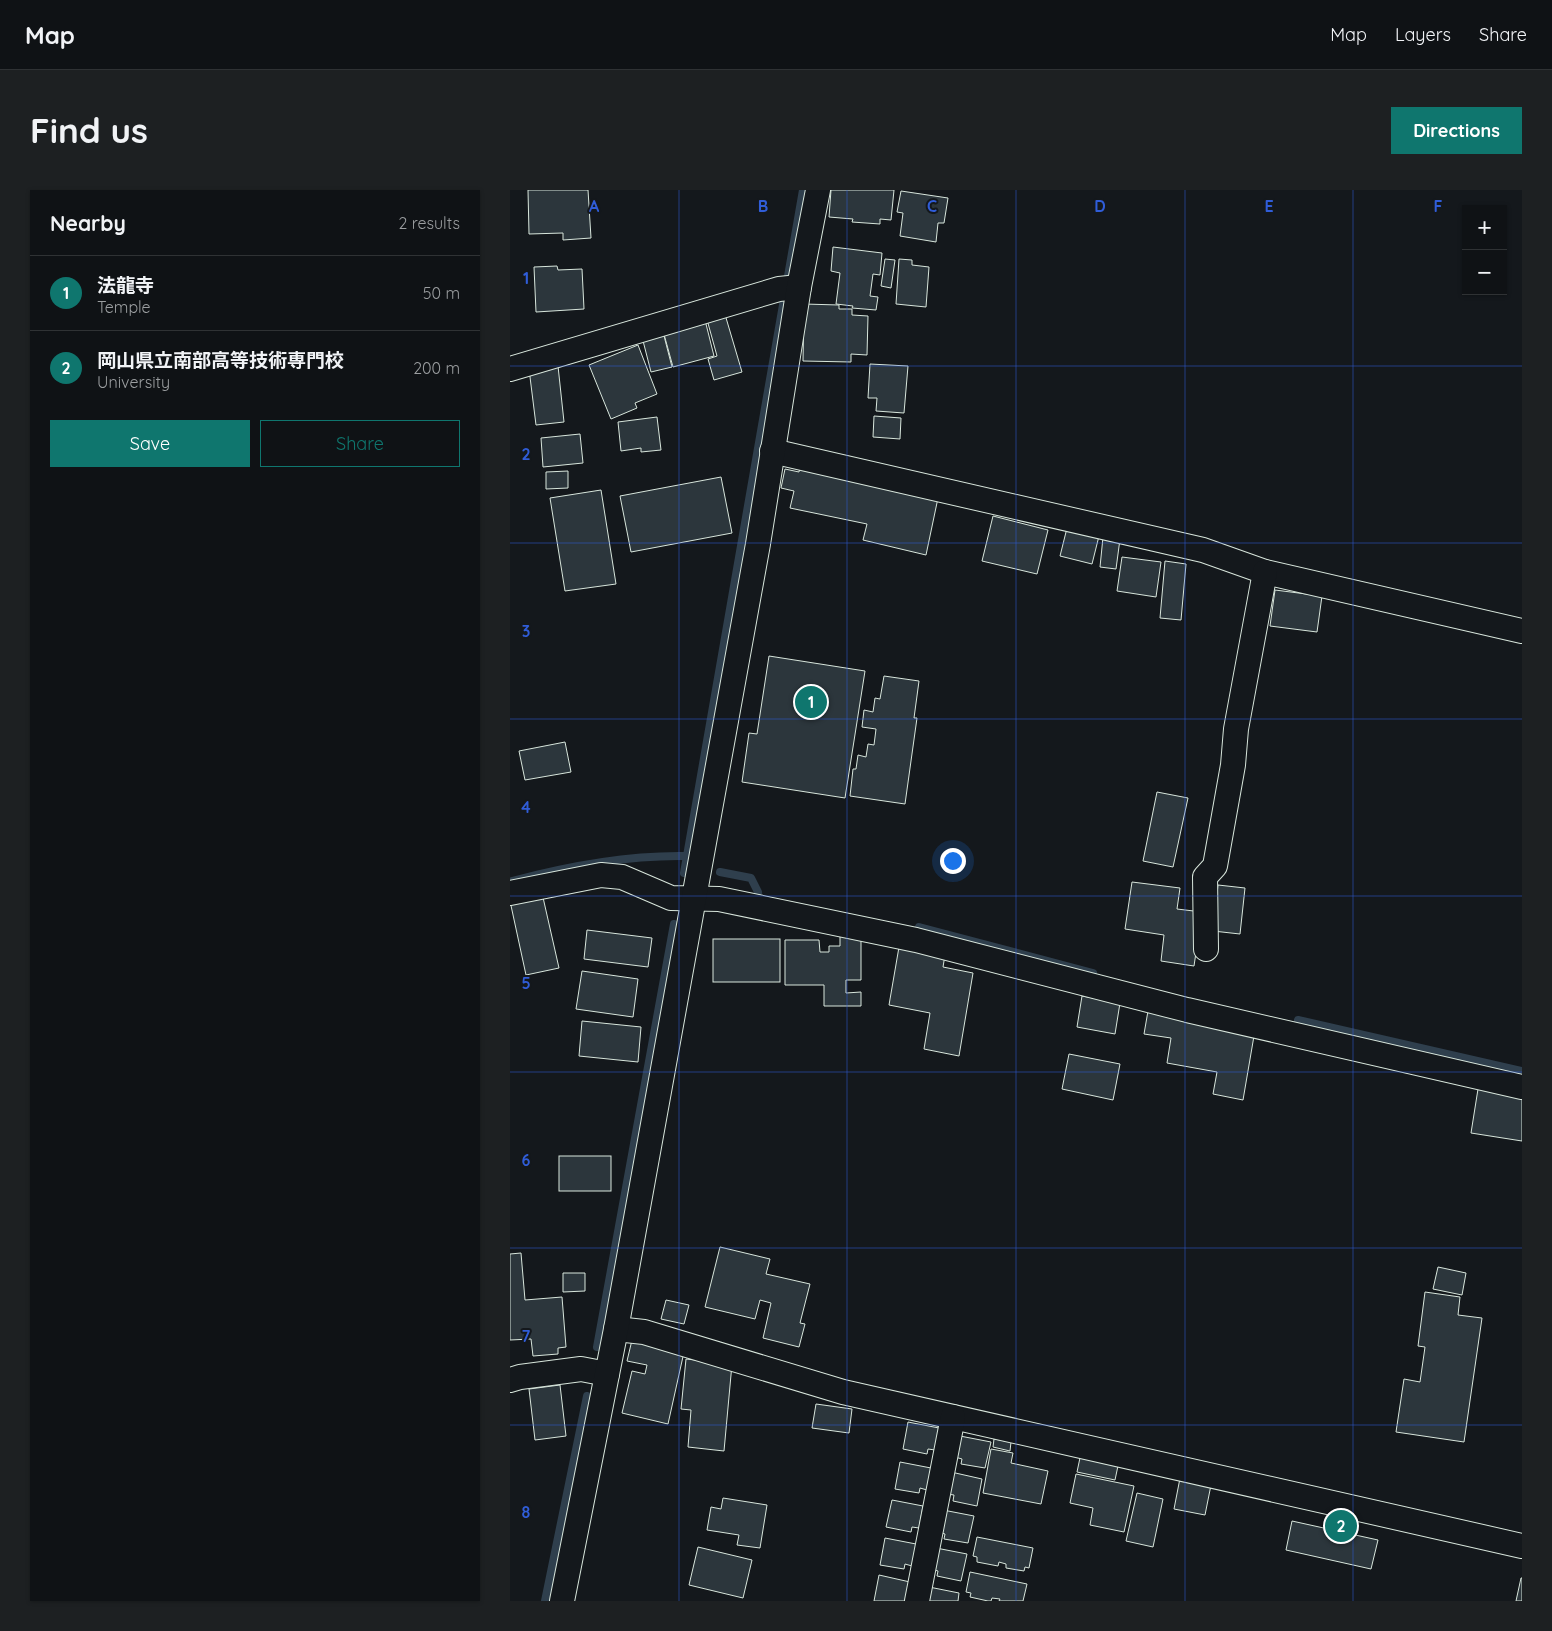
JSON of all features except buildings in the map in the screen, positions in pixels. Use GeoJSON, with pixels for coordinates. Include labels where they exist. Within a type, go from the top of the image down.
{"type":"FeatureCollection","features":[{"type":"Feature","properties":{"kind":"street"},"geometry":{"type":"LineString","coordinates":[[562,1601],[616,1329],[756,554],[772,452],[790,288],[818,190]]}},
{"type":"Feature","properties":{"kind":"street"},"geometry":{"type":"LineString","coordinates":[[510,369],[790,288]]}},
{"type":"Feature","properties":{"kind":"street"},"geometry":{"type":"LineString","coordinates":[[772,452],[1203,550],[1265,572],[1522,631]]}},
{"type":"Feature","properties":{"kind":"street"},"geometry":{"type":"LineString","coordinates":[[1206,949],[1204,877],[1215,866],[1233,765],[1236,729],[1265,572]]}},
{"type":"Feature","properties":{"kind":"street"},"geometry":{"type":"LineString","coordinates":[[510,893],[601,875],[622,877],[671,898],[719,900],[916,940],[1187,1010],[1522,1087]]}},
{"type":"Feature","properties":{"kind":"street"},"geometry":{"type":"LineString","coordinates":[[616,1329],[644,1332],[843,1392],[1522,1546]]}},
{"type":"Feature","properties":{"kind":"street"},"geometry":{"type":"LineString","coordinates":[[510,1380],[581,1369],[607,1374]]}},
{"type":"Feature","properties":{"kind":"street"},"geometry":{"type":"LineString","coordinates":[[917,1601],[953,1417]]}},
{"type":"Feature","properties":{"kind":"waterway"},"geometry":{"type":"LineString","coordinates":[[684,873],[803,190]]}},
{"type":"Feature","properties":{"kind":"waterway"},"geometry":{"type":"LineString","coordinates":[[512,881],[598,862],[642,857],[686,856]]}},
{"type":"Feature","properties":{"kind":"waterway"},"geometry":{"type":"LineString","coordinates":[[720,872],[751,878],[758,892]]}},
{"type":"Feature","properties":{"kind":"waterway"},"geometry":{"type":"LineString","coordinates":[[597,1347],[674,924]]}},
{"type":"Feature","properties":{"kind":"waterway"},"geometry":{"type":"LineString","coordinates":[[919,927],[1093,973]]}},
{"type":"Feature","properties":{"kind":"waterway"},"geometry":{"type":"LineString","coordinates":[[1298,1020],[1522,1071]]}},
{"type":"Feature","properties":{"kind":"waterway"},"geometry":{"type":"LineString","coordinates":[[545,1601],[587,1396]]}},
{"type":"Feature","properties":{"kind":"place","name":"法龍寺"},"geometry":{"type":"Point","coordinates":[811,702]}},
{"type":"Feature","properties":{"kind":"place","name":"岡山県立南部高等技術専門校"},"geometry":{"type":"Point","coordinates":[1341,1526]}}]}
